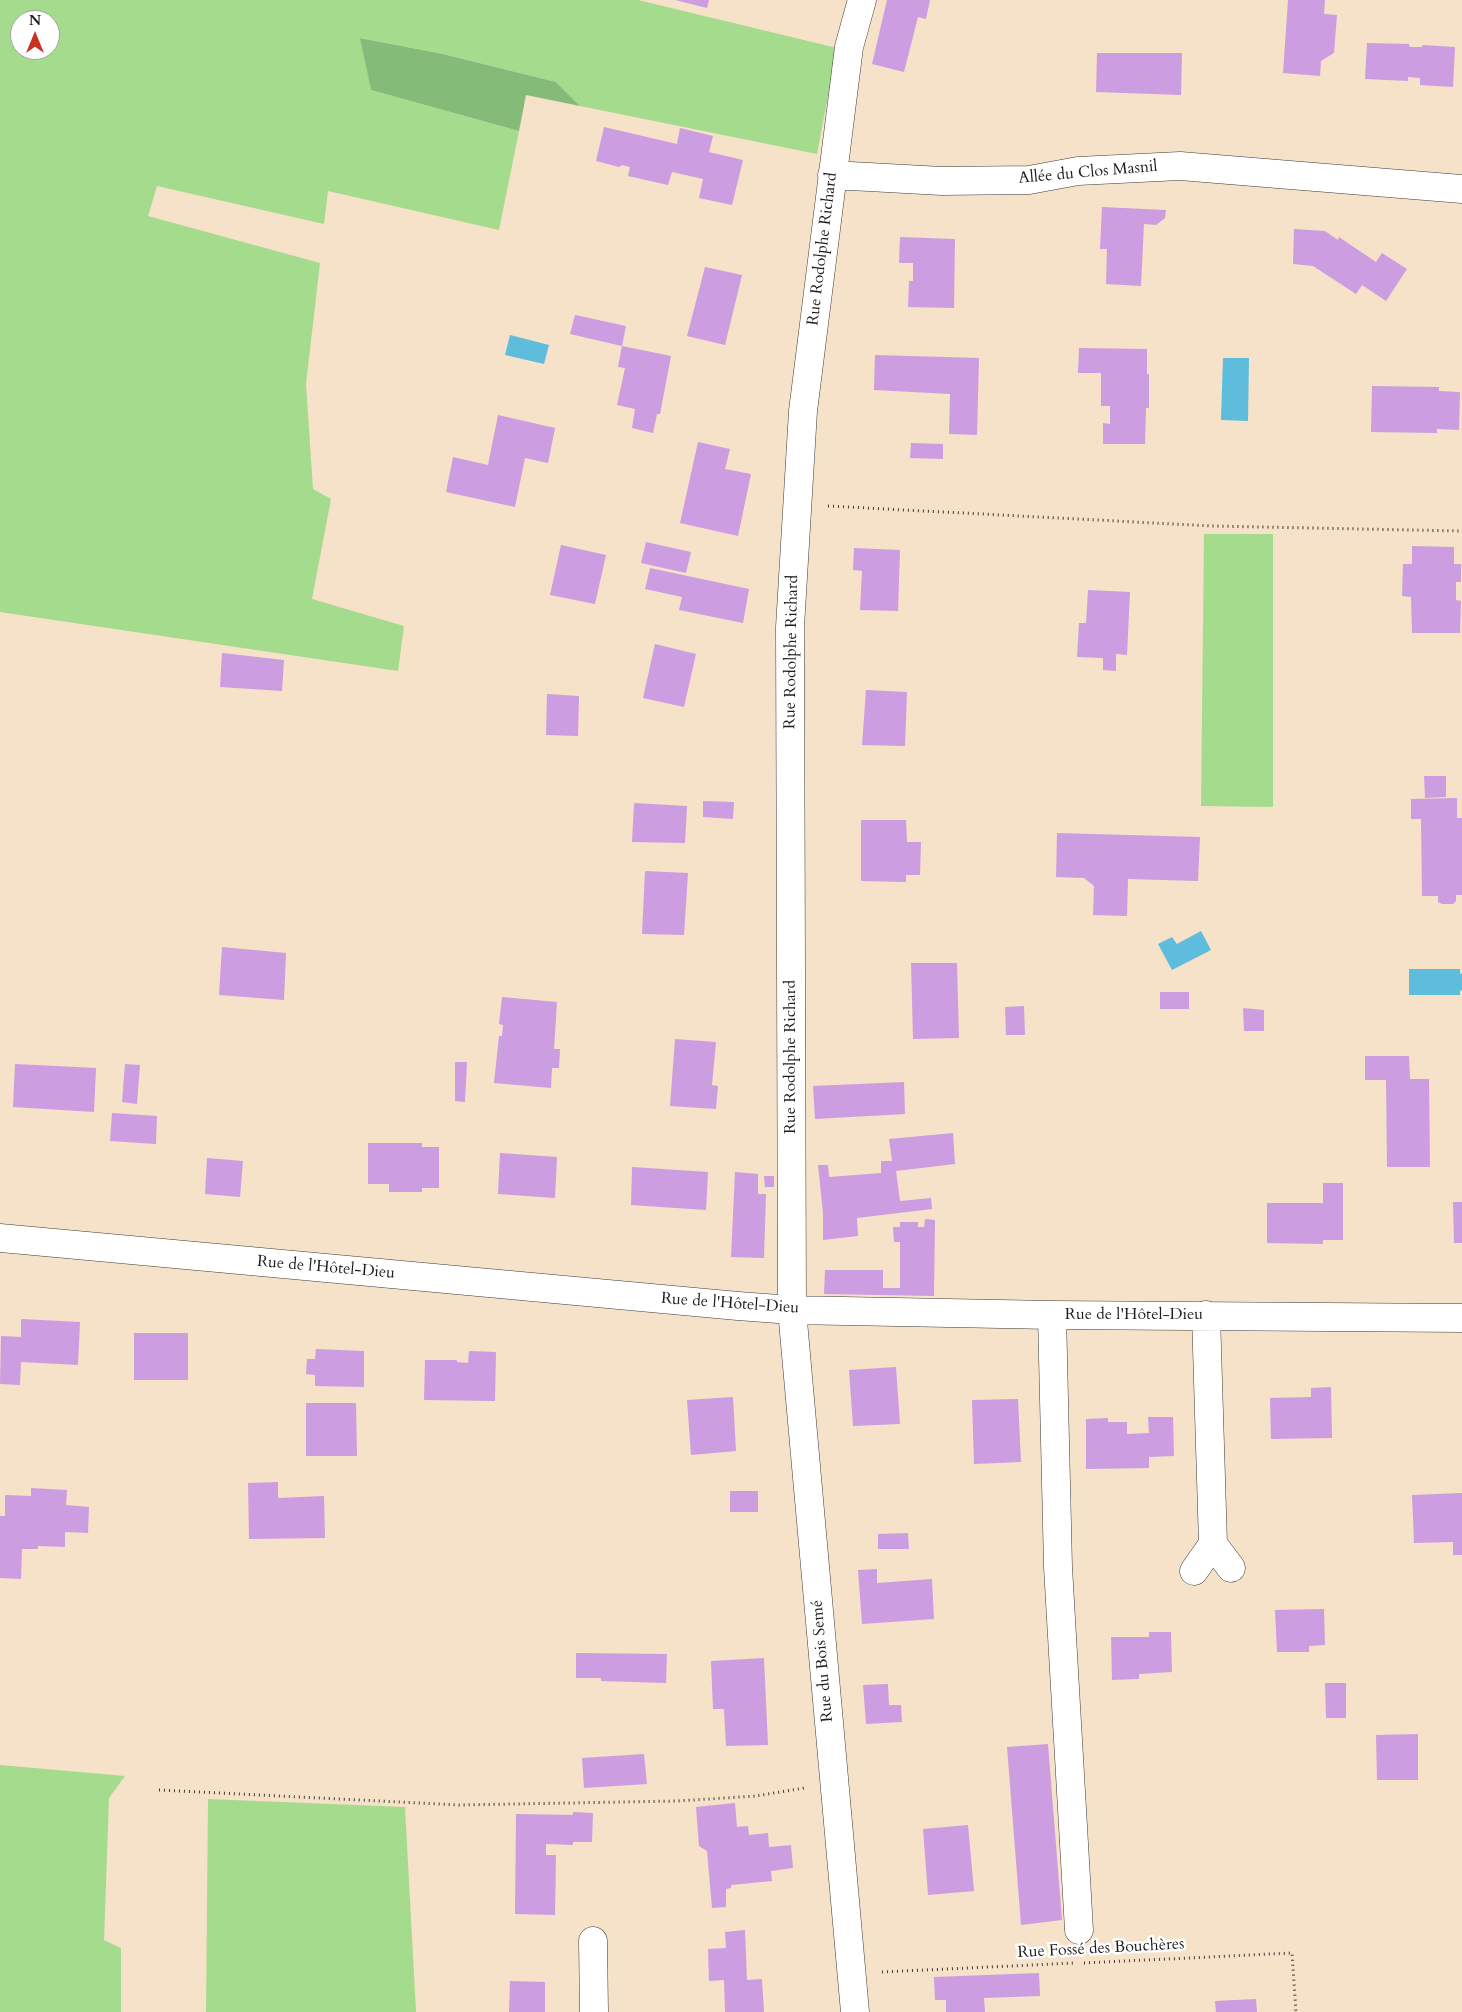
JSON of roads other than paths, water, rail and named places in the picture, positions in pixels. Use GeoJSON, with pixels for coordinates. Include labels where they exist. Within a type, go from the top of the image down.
{"type":"FeatureCollection","features":[{"type":"Feature","properties":{"kind":"street","name":"Rue Rodolphe Richard"},"geometry":{"type":"LineString","coordinates":[[792,1310],[790,627],[803,411],[849,47],[862,0]]}},
{"type":"Feature","properties":{"kind":"street","name":"Allée du Clos Masnil"},"geometry":{"type":"LineString","coordinates":[[832,175],[942,182],[1029,180],[1078,171],[1180,166],[1462,189]]}},
{"type":"Feature","properties":{"kind":"street","name":"Rue de l'Hôtel-Dieu"},"geometry":{"type":"LineString","coordinates":[[0,1238],[792,1310],[1052,1315],[1462,1318]]}},
{"type":"Feature","properties":{"kind":"street","name":"Rue du Bois Semé"},"geometry":{"type":"LineString","coordinates":[[792,1310],[855,2012]]}},
{"type":"Feature","properties":{"kind":"street"},"geometry":{"type":"LineString","coordinates":[[1052,1315],[1058,1567],[1079,1930]]}},
{"type":"Feature","properties":{"kind":"street"},"geometry":{"type":"LineString","coordinates":[[1206,1315],[1213,1544],[1231,1568]]}},
{"type":"Feature","properties":{"kind":"street"},"geometry":{"type":"LineString","coordinates":[[1194,1572],[1213,1544]]}},
{"type":"Feature","properties":{"kind":"street"},"geometry":{"type":"LineString","coordinates":[[593,1940],[594,2012]]}},
{"type":"Feature","properties":{"kind":"water"},"geometry":{"type":"Polygon","coordinates":[[[510,335],[549,345],[544,364],[505,355],[510,335]]]}},
{"type":"Feature","properties":{"kind":"water"},"geometry":{"type":"Polygon","coordinates":[[[1223,358],[1249,358],[1248,421],[1221,420],[1223,358]]]}},
{"type":"Feature","properties":{"kind":"water"},"geometry":{"type":"Polygon","coordinates":[[[1201,931],[1211,950],[1172,970],[1158,944],[1172,937],[1177,944],[1201,931]]]}},
{"type":"Feature","properties":{"kind":"water"},"geometry":{"type":"Polygon","coordinates":[[[1409,969],[1460,969],[1462,974],[1462,990],[1460,995],[1409,995],[1409,969]]]}}]}
